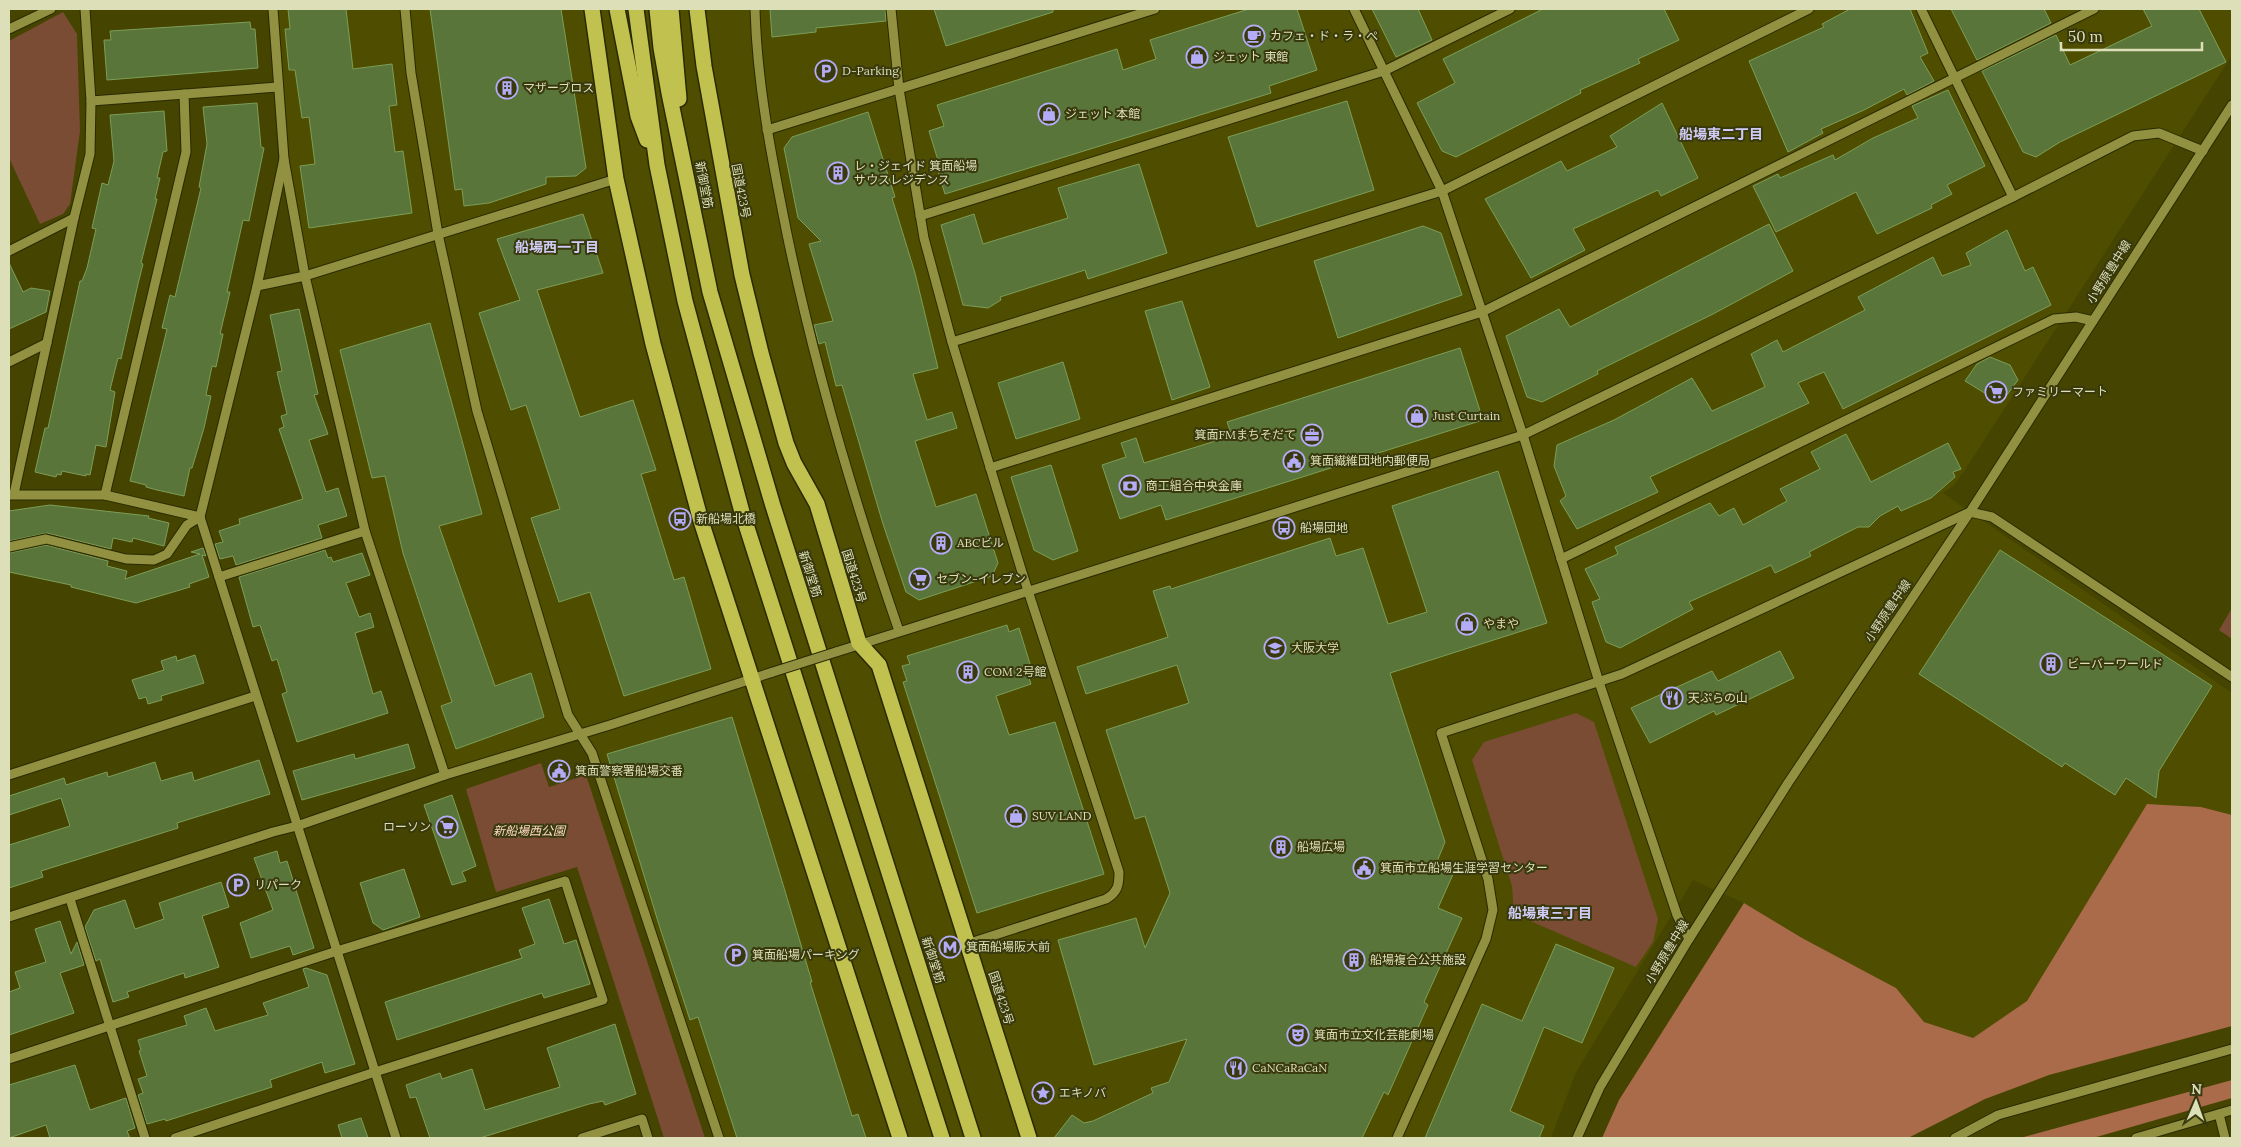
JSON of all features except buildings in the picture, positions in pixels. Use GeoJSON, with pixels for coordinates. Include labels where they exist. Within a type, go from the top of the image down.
{"type":"FeatureCollection","features":[{"type":"Feature","properties":{"kind":"highway"},"geometry":{"type":"LineString","coordinates":[[592,9],[616,178],[653,344],[701,521],[900,1138]]}},
{"type":"Feature","properties":{"kind":"highway"},"geometry":{"type":"LineString","coordinates":[[617,9],[638,116],[657,165]]}},
{"type":"Feature","properties":{"kind":"highway"},"geometry":{"type":"LineString","coordinates":[[636,9],[657,165],[685,301],[742,512],[942,1138]]}},
{"type":"Feature","properties":{"kind":"highway","name":"新御堂筋"},"geometry":{"type":"LineString","coordinates":[[657,9],[661,48],[710,292],[772,506],[974,1138]]}},
{"type":"Feature","properties":{"kind":"highway"},"geometry":{"type":"LineString","coordinates":[[671,9],[683,157]]}},
{"type":"Feature","properties":{"kind":"highway","name":"国道423号"},"geometry":{"type":"LineString","coordinates":[[698,9],[704,66],[742,275],[786,444],[817,504],[859,643],[880,665],[1029,1138]]}},
{"type":"Feature","properties":{"kind":"street"},"geometry":{"type":"LineString","coordinates":[[9,29],[51,9]]}},
{"type":"Feature","properties":{"kind":"street"},"geometry":{"type":"LineString","coordinates":[[85,9],[91,101],[90,154],[12,494],[105,495],[200,517]]}},
{"type":"Feature","properties":{"kind":"street"},"geometry":{"type":"LineString","coordinates":[[273,9],[284,159],[305,276],[365,531],[445,775]]}},
{"type":"Feature","properties":{"kind":"street"},"geometry":{"type":"LineString","coordinates":[[405,9],[411,72],[438,234],[477,411],[568,715],[592,753],[719,1138]]}},
{"type":"Feature","properties":{"kind":"street"},"geometry":{"type":"LineString","coordinates":[[755,9],[756,54],[767,130],[802,304],[843,456],[899,631]]}},
{"type":"Feature","properties":{"kind":"street"},"geometry":{"type":"LineString","coordinates":[[891,9],[898,89],[924,238],[952,342],[990,468],[1119,872],[1119,885],[1115,894],[1106,899],[968,944]]}},
{"type":"Feature","properties":{"kind":"street"},"geometry":{"type":"LineString","coordinates":[[767,130],[1155,9]]}},
{"type":"Feature","properties":{"kind":"street"},"geometry":{"type":"LineString","coordinates":[[1354,9],[1442,191],[1523,435],[1599,682],[1677,915],[1689,939]]}},
{"type":"Feature","properties":{"kind":"street"},"geometry":{"type":"LineString","coordinates":[[920,216],[1384,72],[1510,9]]}},
{"type":"Feature","properties":{"kind":"street"},"geometry":{"type":"LineString","coordinates":[[952,342],[1442,191],[1809,9]]}},
{"type":"Feature","properties":{"kind":"street"},"geometry":{"type":"LineString","coordinates":[[1921,9],[2013,197]]}},
{"type":"Feature","properties":{"kind":"street"},"geometry":{"type":"LineString","coordinates":[[990,468],[1482,312],[1954,76],[2094,9]]}},
{"type":"Feature","properties":{"kind":"street"},"geometry":{"type":"LineString","coordinates":[[91,101],[278,87]]}},
{"type":"Feature","properties":{"kind":"street"},"geometry":{"type":"LineString","coordinates":[[105,495],[186,152],[184,94]]}},
{"type":"Feature","properties":{"kind":"street","name":"小野原豊中線"},"geometry":{"type":"LineString","coordinates":[[1577,1138],[1600,1087],[1689,939],[1788,783],[1970,512],[2232,105]]}},
{"type":"Feature","properties":{"kind":"street"},"geometry":{"type":"LineString","coordinates":[[9,917],[70,899],[273,832],[297,826],[445,775],[579,735],[859,643],[1029,592],[1523,435],[2013,197],[2133,136],[2159,133],[2203,151]]}},
{"type":"Feature","properties":{"kind":"street"},"geometry":{"type":"LineString","coordinates":[[284,159],[257,286],[200,517],[396,1138]]}},
{"type":"Feature","properties":{"kind":"street"},"geometry":{"type":"LineString","coordinates":[[257,286],[305,276],[616,178]]}},
{"type":"Feature","properties":{"kind":"street"},"geometry":{"type":"LineString","coordinates":[[9,251],[74,218]]}},
{"type":"Feature","properties":{"kind":"street"},"geometry":{"type":"LineString","coordinates":[[1561,559],[2054,318],[2076,317],[2093,322]]}},
{"type":"Feature","properties":{"kind":"street"},"geometry":{"type":"LineString","coordinates":[[9,362],[47,343]]}},
{"type":"Feature","properties":{"kind":"street"},"geometry":{"type":"LineString","coordinates":[[1397,1138],[1486,939],[1492,910],[1488,879],[1442,734],[1631,670],[1970,512],[1992,517],[2232,677]]}},
{"type":"Feature","properties":{"kind":"street"},"geometry":{"type":"LineString","coordinates":[[9,547],[46,539],[126,559],[154,560],[167,554],[187,525],[200,517]]}},
{"type":"Feature","properties":{"kind":"street"},"geometry":{"type":"LineString","coordinates":[[219,577],[365,531]]}},
{"type":"Feature","properties":{"kind":"street"},"geometry":{"type":"LineString","coordinates":[[9,775],[255,696]]}},
{"type":"Feature","properties":{"kind":"street"},"geometry":{"type":"LineString","coordinates":[[9,1059],[336,951],[565,881],[603,1000],[175,1138]]}},
{"type":"Feature","properties":{"kind":"street"},"geometry":{"type":"LineString","coordinates":[[70,899],[145,1138]]}},
{"type":"Feature","properties":{"kind":"street"},"geometry":{"type":"LineString","coordinates":[[1955,1138],[1998,1115],[2232,1050]]}},
{"type":"Feature","properties":{"kind":"street"},"geometry":{"type":"LineString","coordinates":[[2136,1138],[2232,1110]]}},
{"type":"Feature","properties":{"kind":"street"},"geometry":{"type":"LineString","coordinates":[[2218,1114],[2225,1138]]}},
{"type":"Feature","properties":{"kind":"street"},"geometry":{"type":"LineString","coordinates":[[582,1138],[642,1119],[648,1138]]}},
{"type":"Feature","properties":{"kind":"shaded area"},"geometry":{"type":"Polygon","coordinates":[[[273,9],[2232,9],[2232,55],[1965,470],[1954,485],[1943,493],[2232,693],[2232,815],[2201,807],[2147,804],[2027,1001],[1973,1038],[1924,1022],[1896,988],[1802,938],[1744,903],[1693,880],[1576,1072],[1551,1138],[719,1138],[592,753],[579,735],[445,775],[365,531],[305,276],[284,159],[273,9]]]}},
{"type":"Feature","properties":{"kind":"shaded area"},"geometry":{"type":"Polygon","coordinates":[[[2147,804],[2201,807],[2232,815],[2232,1026],[2049,1075],[1985,1099],[1908,1138],[1602,1138],[1619,1100],[1744,903],[1802,938],[1896,988],[1924,1022],[1973,1038],[2027,1001],[2147,804]]]}},
{"type":"Feature","properties":{"kind":"shaded area"},"geometry":{"type":"Polygon","coordinates":[[[2232,1080],[2232,1098],[2093,1138],[2020,1138],[2232,1080]]]}},
{"type":"Feature","properties":{"kind":"green space"},"geometry":{"type":"Polygon","coordinates":[[[63,12],[77,34],[80,131],[70,204],[63,214],[40,224],[9,158],[9,41],[63,12]]]}},
{"type":"Feature","properties":{"kind":"green space"},"geometry":{"type":"Polygon","coordinates":[[[2232,608],[2232,639],[2219,630],[2232,608]]]}},
{"type":"Feature","properties":{"kind":"green space"},"geometry":{"type":"Polygon","coordinates":[[[1576,713],[1594,722],[1658,919],[1653,942],[1636,967],[1514,914],[1512,886],[1472,760],[1484,742],[1576,713]]]}},
{"type":"Feature","properties":{"kind":"green space","name":"新船場西公園"},"geometry":{"type":"Polygon","coordinates":[[[541,763],[549,787],[586,775],[705,1138],[664,1138],[577,867],[496,892],[466,789],[541,763]]]}},
{"type":"Feature","properties":{"kind":"place","name":"カフェ・ド・ラ・ぺ"},"geometry":{"type":"Point","coordinates":[1254,36]}},
{"type":"Feature","properties":{"kind":"place","name":"ジェット 東館"},"geometry":{"type":"Point","coordinates":[1197,57]}},
{"type":"Feature","properties":{"kind":"place","name":"D-Parking"},"geometry":{"type":"Point","coordinates":[826,71]}},
{"type":"Feature","properties":{"kind":"place","name":"マザーブロス"},"geometry":{"type":"Point","coordinates":[507,88]}},
{"type":"Feature","properties":{"kind":"place","name":"ジェット 本館"},"geometry":{"type":"Point","coordinates":[1049,114]}},
{"type":"Feature","properties":{"kind":"place","name":"レ・ジェイド 箕面船場 サウスレジデンス"},"geometry":{"type":"Point","coordinates":[838,173]}},
{"type":"Feature","properties":{"kind":"place","name":"ファミリーマート"},"geometry":{"type":"Point","coordinates":[1996,392]}},
{"type":"Feature","properties":{"kind":"place","name":"Just Curtain"},"geometry":{"type":"Point","coordinates":[1417,416]}},
{"type":"Feature","properties":{"kind":"place","name":"箕面FMまちそだて"},"geometry":{"type":"Point","coordinates":[1312,435]}},
{"type":"Feature","properties":{"kind":"place","name":"箕面繊維団地内郵便局"},"geometry":{"type":"Point","coordinates":[1294,461]}},
{"type":"Feature","properties":{"kind":"place","name":"商工組合中央金庫"},"geometry":{"type":"Point","coordinates":[1130,486]}},
{"type":"Feature","properties":{"kind":"place","name":"新船場北橋"},"geometry":{"type":"Point","coordinates":[680,519]}},
{"type":"Feature","properties":{"kind":"place","name":"船場団地"},"geometry":{"type":"Point","coordinates":[1284,528]}},
{"type":"Feature","properties":{"kind":"place","name":"ABCビル"},"geometry":{"type":"Point","coordinates":[941,543]}},
{"type":"Feature","properties":{"kind":"place","name":"セブン-イレブン"},"geometry":{"type":"Point","coordinates":[920,579]}},
{"type":"Feature","properties":{"kind":"place","name":"やまや"},"geometry":{"type":"Point","coordinates":[1467,624]}},
{"type":"Feature","properties":{"kind":"place","name":"大阪大学"},"geometry":{"type":"Point","coordinates":[1275,648]}},
{"type":"Feature","properties":{"kind":"place","name":"ビーバーワールド"},"geometry":{"type":"Point","coordinates":[2051,664]}},
{"type":"Feature","properties":{"kind":"place","name":"COM 2号館"},"geometry":{"type":"Point","coordinates":[968,672]}},
{"type":"Feature","properties":{"kind":"place","name":"天ぷらの山"},"geometry":{"type":"Point","coordinates":[1672,698]}},
{"type":"Feature","properties":{"kind":"place","name":"箕面警察署船場交番"},"geometry":{"type":"Point","coordinates":[559,771]}},
{"type":"Feature","properties":{"kind":"place","name":"SUV LAND"},"geometry":{"type":"Point","coordinates":[1016,816]}},
{"type":"Feature","properties":{"kind":"place","name":"ローソン"},"geometry":{"type":"Point","coordinates":[447,827]}},
{"type":"Feature","properties":{"kind":"place","name":"船場広場"},"geometry":{"type":"Point","coordinates":[1281,847]}},
{"type":"Feature","properties":{"kind":"place","name":"箕面市立船場生涯学習センター"},"geometry":{"type":"Point","coordinates":[1364,868]}},
{"type":"Feature","properties":{"kind":"place","name":"リパーク"},"geometry":{"type":"Point","coordinates":[238,885]}},
{"type":"Feature","properties":{"kind":"place","name":"箕面船場阪大前"},"geometry":{"type":"Point","coordinates":[950,947]}},
{"type":"Feature","properties":{"kind":"place","name":"箕面船場パーキング"},"geometry":{"type":"Point","coordinates":[736,955]}},
{"type":"Feature","properties":{"kind":"place","name":"船場複合公共施設"},"geometry":{"type":"Point","coordinates":[1354,960]}},
{"type":"Feature","properties":{"kind":"place","name":"箕面市立文化芸能劇場"},"geometry":{"type":"Point","coordinates":[1298,1035]}},
{"type":"Feature","properties":{"kind":"place","name":"CaNCaRaCaN"},"geometry":{"type":"Point","coordinates":[1236,1068]}},
{"type":"Feature","properties":{"kind":"place","name":"エキノバ"},"geometry":{"type":"Point","coordinates":[1043,1093]}},
{"type":"Feature","properties":{"kind":"district","name":"船場東二丁目"},"geometry":{"type":"Point","coordinates":[1721,134]}},
{"type":"Feature","properties":{"kind":"district","name":"船場西一丁目"},"geometry":{"type":"Point","coordinates":[557,247]}},
{"type":"Feature","properties":{"kind":"district","name":"船場東三丁目"},"geometry":{"type":"Point","coordinates":[1550,913]}}]}
